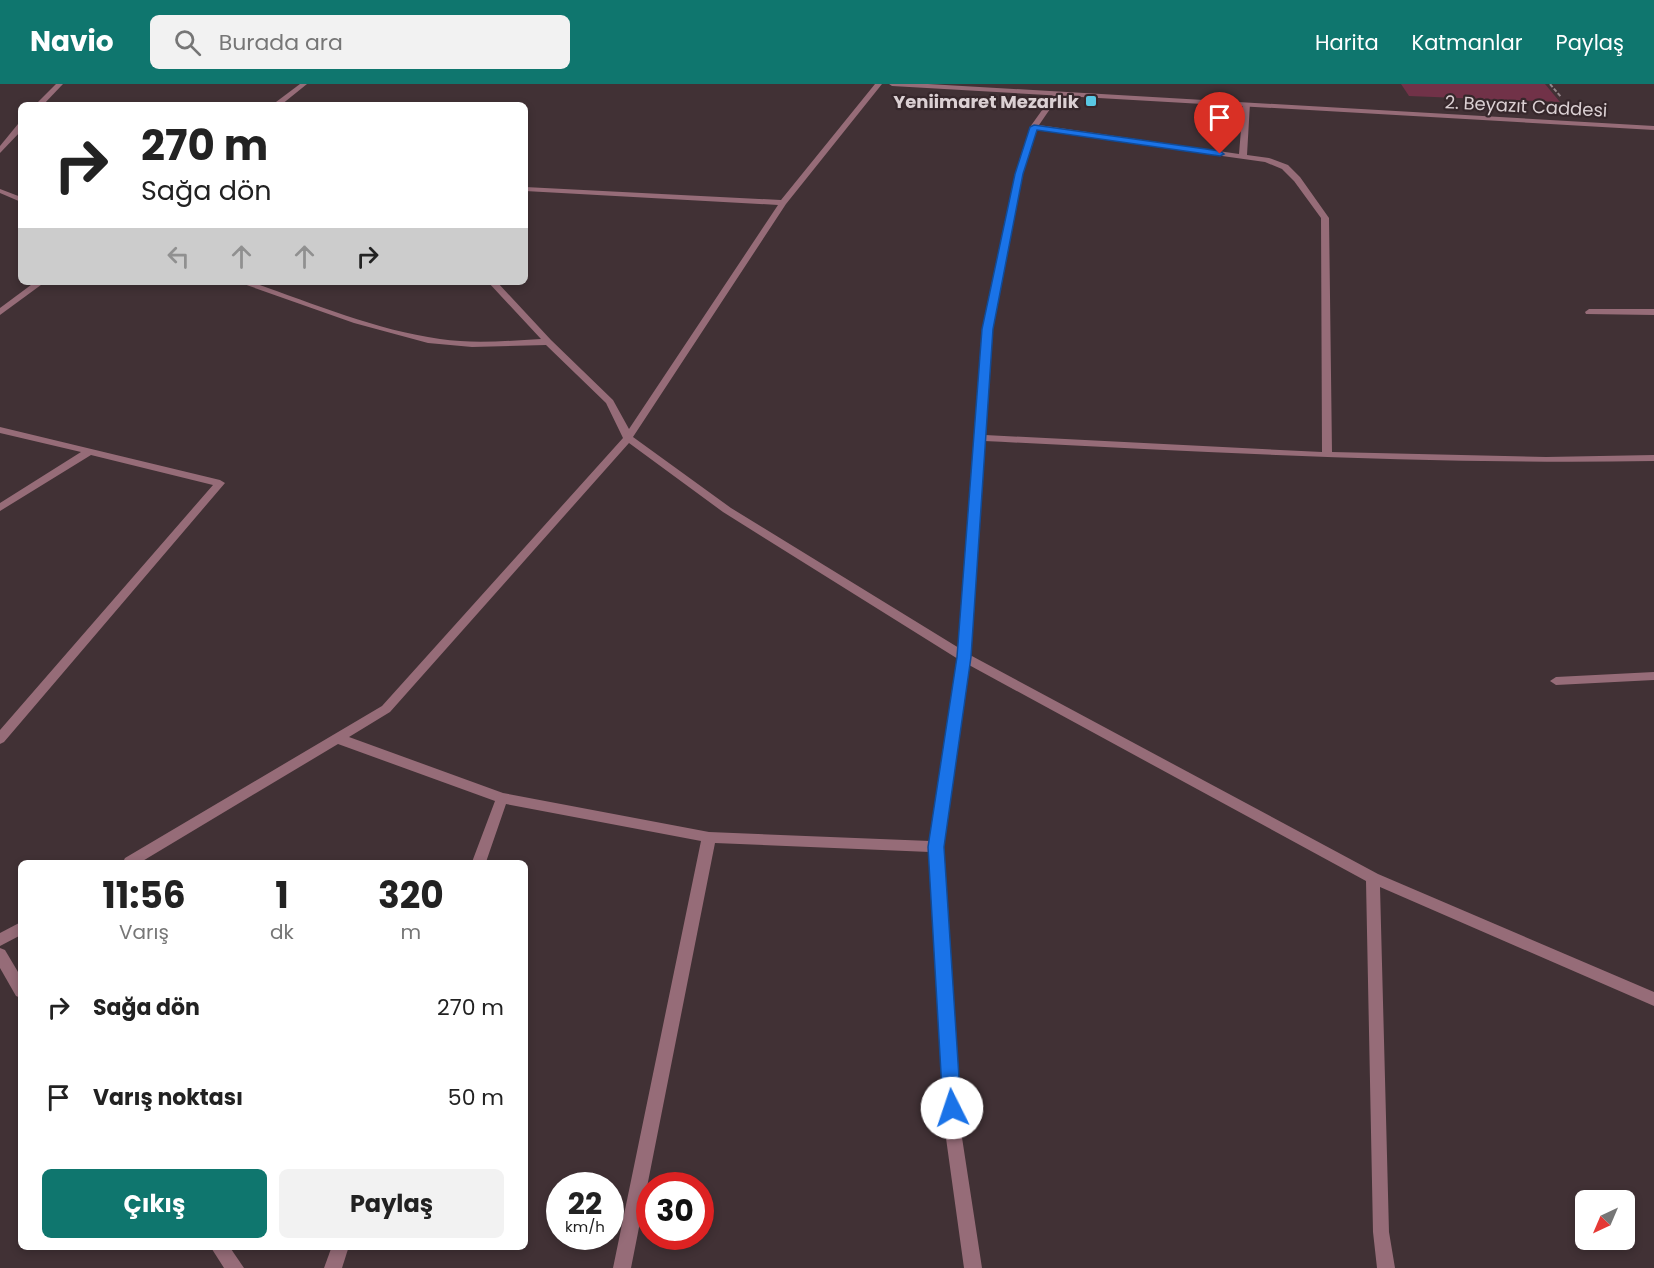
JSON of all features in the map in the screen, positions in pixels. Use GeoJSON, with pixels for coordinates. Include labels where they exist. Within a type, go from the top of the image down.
{"type":"FeatureCollection","features":[{"type":"Feature","properties":{"kind":"street"},"geometry":{"type":"LineString","coordinates":[[42,102],[60,84]]}},
{"type":"Feature","properties":{"kind":"street"},"geometry":{"type":"LineString","coordinates":[[280,102],[304,84]]}},
{"type":"Feature","properties":{"kind":"street"},"geometry":{"type":"LineString","coordinates":[[133,860],[386,709],[628,438],[783,203],[879,84]]}},
{"type":"Feature","properties":{"kind":"street","name":"2. Beyazıt Caddesi"},"geometry":{"type":"LineString","coordinates":[[892,84],[1654,128]]}},
{"type":"Feature","properties":{"kind":"street"},"geometry":{"type":"LineString","coordinates":[[973,1268],[953,1131],[936,847],[964,657],[987,329],[1019,174],[1034,127],[1057,93]]}},
{"type":"Feature","properties":{"kind":"street"},"geometry":{"type":"LineString","coordinates":[[1243,157],[1247,105]]}},
{"type":"Feature","properties":{"kind":"street"},"geometry":{"type":"LineString","coordinates":[[1034,127],[1266,160],[1285,167],[1297,179],[1325,218],[1327,455]]}},
{"type":"Feature","properties":{"kind":"street"},"geometry":{"type":"LineString","coordinates":[[0,151],[18,130]]}},
{"type":"Feature","properties":{"kind":"street"},"geometry":{"type":"LineString","coordinates":[[1,189],[18,198]]}},
{"type":"Feature","properties":{"kind":"street"},"geometry":{"type":"LineString","coordinates":[[528,189],[783,203]]}},
{"type":"Feature","properties":{"kind":"street"},"geometry":{"type":"LineString","coordinates":[[0,312],[37,285]]}},
{"type":"Feature","properties":{"kind":"street"},"geometry":{"type":"LineString","coordinates":[[251,285],[372,326],[430,340],[480,343],[548,342]]}},
{"type":"Feature","properties":{"kind":"street"},"geometry":{"type":"LineString","coordinates":[[495,285],[548,342],[610,402],[628,438],[728,510],[964,657],[1373,878],[1654,999]]}},
{"type":"Feature","properties":{"kind":"street"},"geometry":{"type":"LineString","coordinates":[[1589,312],[1654,312]]}},
{"type":"Feature","properties":{"kind":"street"},"geometry":{"type":"LineString","coordinates":[[0,430],[220,483],[0,739]]}},
{"type":"Feature","properties":{"kind":"street"},"geometry":{"type":"LineString","coordinates":[[978,438],[1327,455],[1546,460],[1654,458]]}},
{"type":"Feature","properties":{"kind":"street"},"geometry":{"type":"LineString","coordinates":[[0,508],[90,451]]}},
{"type":"Feature","properties":{"kind":"street"},"geometry":{"type":"LineString","coordinates":[[1556,681],[1654,676]]}},
{"type":"Feature","properties":{"kind":"street"},"geometry":{"type":"LineString","coordinates":[[337,738],[502,798],[709,837],[936,847]]}},
{"type":"Feature","properties":{"kind":"street"},"geometry":{"type":"LineString","coordinates":[[480,860],[502,798]]}},
{"type":"Feature","properties":{"kind":"street"},"geometry":{"type":"LineString","coordinates":[[622,1268],[709,837]]}},
{"type":"Feature","properties":{"kind":"street"},"geometry":{"type":"LineString","coordinates":[[1373,878],[1380,1220],[1386,1268]]}},
{"type":"Feature","properties":{"kind":"street"},"geometry":{"type":"LineString","coordinates":[[0,940],[18,930]]}},
{"type":"Feature","properties":{"kind":"street"},"geometry":{"type":"LineString","coordinates":[[0,954],[18,986]]}},
{"type":"Feature","properties":{"kind":"street"},"geometry":{"type":"LineString","coordinates":[[221,1250],[235,1268]]}},
{"type":"Feature","properties":{"kind":"street"},"geometry":{"type":"LineString","coordinates":[[333,1268],[340,1250]]}},
{"type":"Feature","properties":{"kind":"shaded area"},"geometry":{"type":"Polygon","coordinates":[[[1401,84],[1545,84],[1560,102],[1409,96],[1401,84]]]}},
{"type":"Feature","properties":{"kind":"place","name":"Yeniimaret Mezarlık"},"geometry":{"type":"Point","coordinates":[1091,101]}},
{"type":"Feature","properties":{"kind":"route"},"geometry":{"type":"LineString","coordinates":[[952,1108],[936,847],[964,657],[987,329],[1019,174],[1034,127],[1220,154]]}}]}
